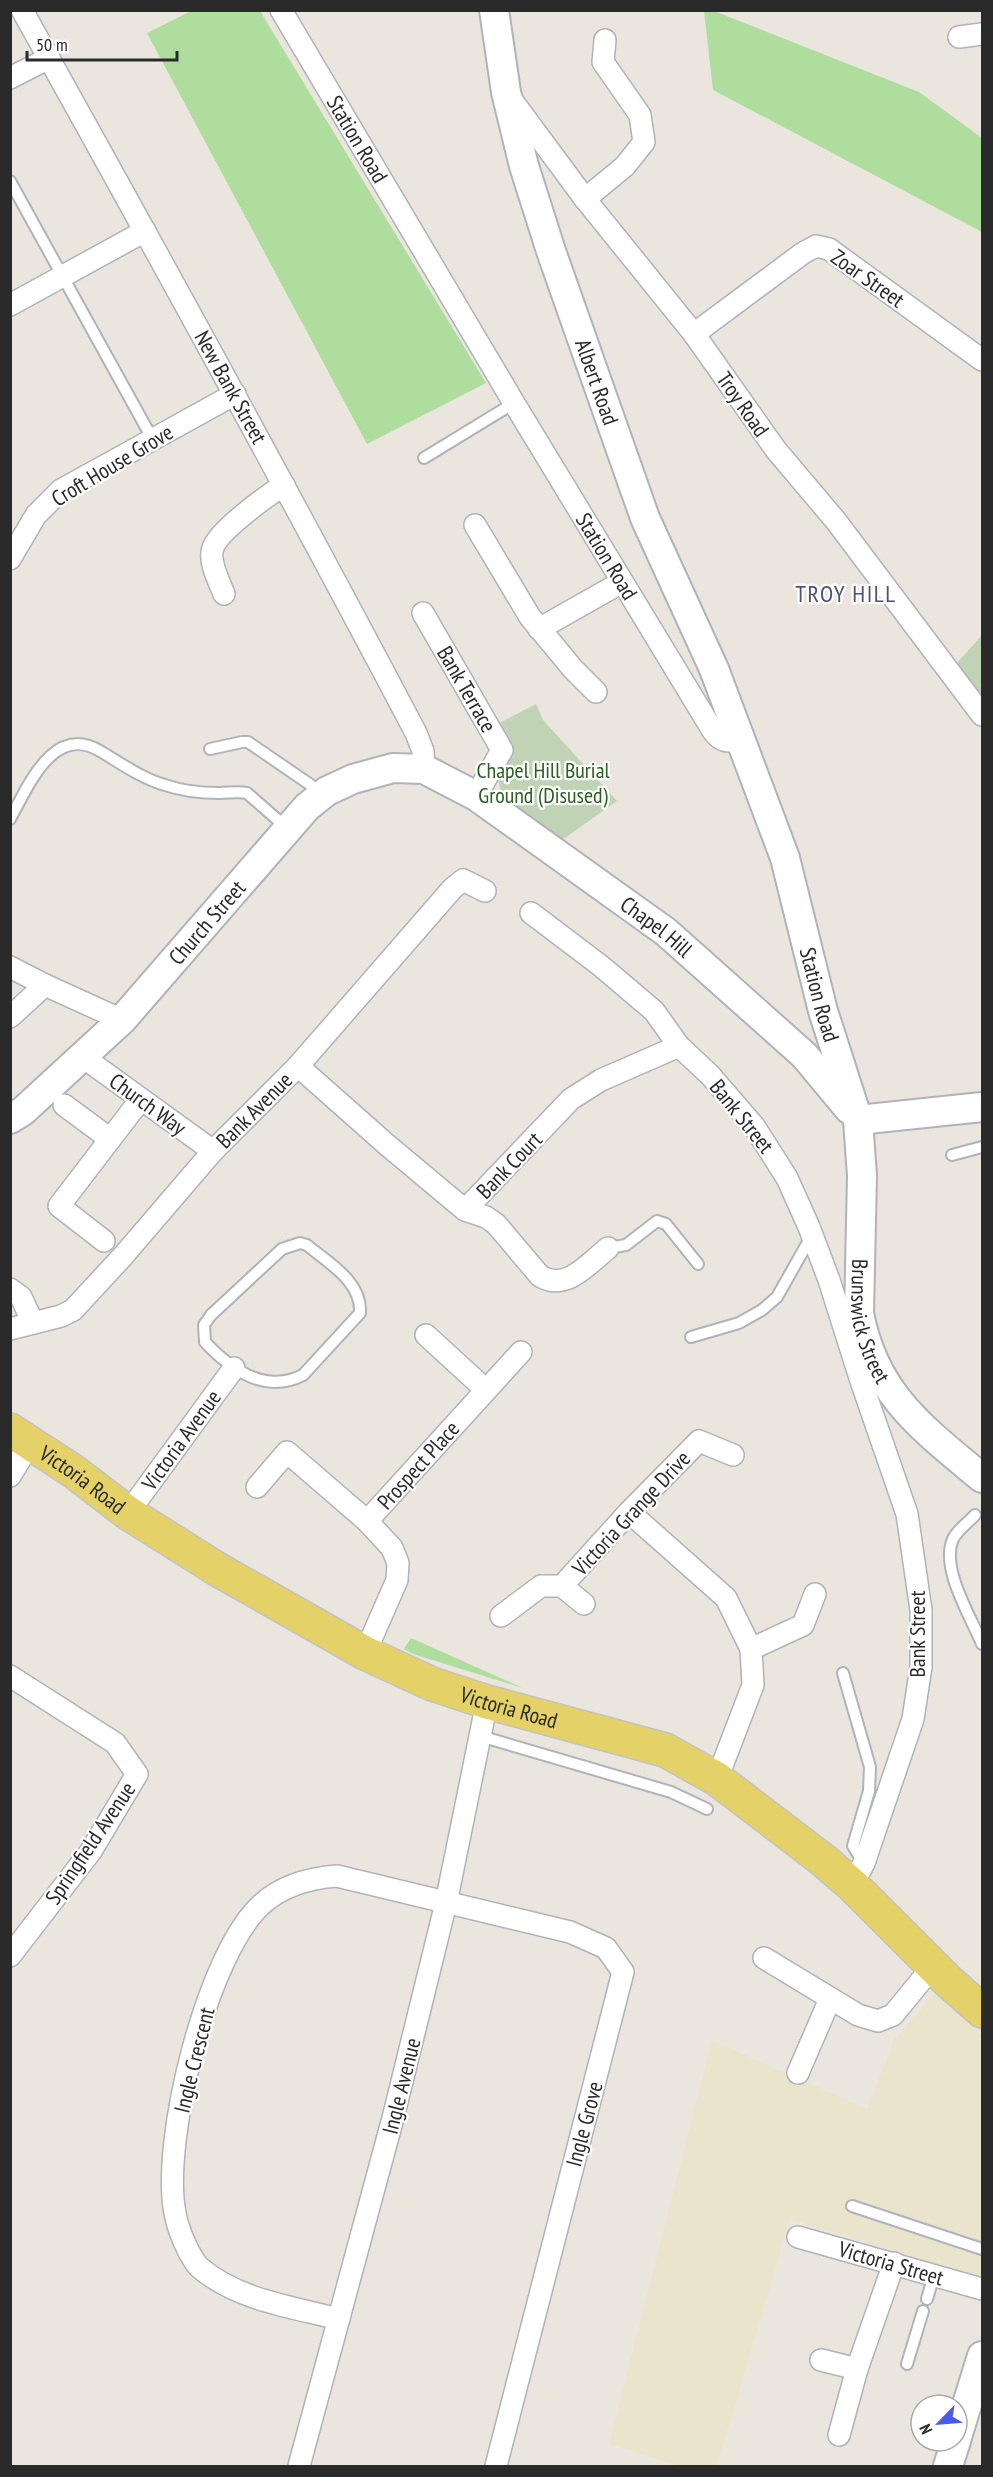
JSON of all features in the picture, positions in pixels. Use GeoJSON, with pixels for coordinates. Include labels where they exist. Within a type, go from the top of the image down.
{"type":"FeatureCollection","features":[{"type":"Feature","properties":{"kind":"main road","name":"Albert Road"},"geometry":{"type":"LineString","coordinates":[[494,10],[506,92],[524,166],[550,251],[641,507],[714,669],[740,740]]}},
{"type":"Feature","properties":{"kind":"main road","name":"Station Road"},"geometry":{"type":"LineString","coordinates":[[740,740],[785,858],[823,1011],[858,1120]]}},
{"type":"Feature","properties":{"kind":"main road","name":"Church Street"},"geometry":{"type":"LineString","coordinates":[[10,1119],[23,1111],[122,1020],[307,807],[323,794],[373,772],[393,768],[424,769]]}},
{"type":"Feature","properties":{"kind":"main road","name":"Chapel Hill"},"geometry":{"type":"LineString","coordinates":[[424,769],[476,796],[666,932],[804,1055],[858,1120]]}},
{"type":"Feature","properties":{"kind":"main road"},"geometry":{"type":"LineString","coordinates":[[858,1120],[937,1114],[982,1107]]}},
{"type":"Feature","properties":{"kind":"main road","name":"Brunswick Street"},"geometry":{"type":"LineString","coordinates":[[858,1120],[862,1176],[859,1313],[870,1378],[982,1478]]}},
{"type":"Feature","properties":{"kind":"main road","name":"Victoria Road"},"geometry":{"type":"LineString","coordinates":[[20,1437],[73,1472],[128,1513],[242,1584],[365,1653],[432,1684],[487,1702],[665,1750],[712,1794],[823,1860],[858,1874],[933,1966],[982,2011]]}},
{"type":"Feature","properties":{"kind":"main road"},"geometry":{"type":"LineString","coordinates":[[969,2398],[982,2356]]}},
{"type":"Feature","properties":{"kind":"street","name":"New Bank Street"},"geometry":{"type":"LineString","coordinates":[[22,10],[235,394],[416,733],[423,751],[424,769]]}},
{"type":"Feature","properties":{"kind":"street","name":"Station Road"},"geometry":{"type":"LineString","coordinates":[[281,10],[514,404],[718,738],[727,742],[740,740]]}},
{"type":"Feature","properties":{"kind":"street"},"geometry":{"type":"LineString","coordinates":[[959,37],[982,34]]}},
{"type":"Feature","properties":{"kind":"street"},"geometry":{"type":"LineString","coordinates":[[585,199],[625,166],[644,142],[640,115],[603,62],[605,40]]}},
{"type":"Feature","properties":{"kind":"street"},"geometry":{"type":"LineString","coordinates":[[10,78],[48,58]]}},
{"type":"Feature","properties":{"kind":"street","name":"Troy Road"},"geometry":{"type":"LineString","coordinates":[[506,92],[585,199],[694,334],[776,450],[836,521],[982,715]]}},
{"type":"Feature","properties":{"kind":"street"},"geometry":{"type":"LineString","coordinates":[[10,305],[145,231]]}},
{"type":"Feature","properties":{"kind":"street","name":"Zoar Street"},"geometry":{"type":"LineString","coordinates":[[694,334],[803,253],[816,246],[829,249],[982,360]]}},
{"type":"Feature","properties":{"kind":"street","name":"Croft House Grove"},"geometry":{"type":"LineString","coordinates":[[10,559],[36,515],[61,490],[235,394]]}},
{"type":"Feature","properties":{"kind":"street"},"geometry":{"type":"LineString","coordinates":[[224,594],[214,567],[212,549],[219,538],[235,523],[284,485]]}},
{"type":"Feature","properties":{"kind":"street"},"geometry":{"type":"LineString","coordinates":[[475,525],[539,629],[596,692]]}},
{"type":"Feature","properties":{"kind":"street"},"geometry":{"type":"LineString","coordinates":[[539,629],[622,582]]}},
{"type":"Feature","properties":{"kind":"street","name":"Bank Terrace"},"geometry":{"type":"LineString","coordinates":[[423,613],[502,750],[476,796]]}},
{"type":"Feature","properties":{"kind":"street","name":"Bank Avenue"},"geometry":{"type":"LineString","coordinates":[[10,1329],[61,1316],[73,1310],[123,1256],[213,1151],[298,1066],[453,888],[463,880],[485,891]]}},
{"type":"Feature","properties":{"kind":"street","name":"Bank Street"},"geometry":{"type":"LineString","coordinates":[[531,913],[637,995],[654,1011],[679,1046],[710,1075],[754,1126],[787,1178],[813,1235],[870,1378],[907,1514],[921,1610],[921,1667],[913,1719],[858,1874]]}},
{"type":"Feature","properties":{"kind":"street"},"geometry":{"type":"LineString","coordinates":[[10,967],[122,1020]]}},
{"type":"Feature","properties":{"kind":"street"},"geometry":{"type":"LineString","coordinates":[[10,1017],[45,985]]}},
{"type":"Feature","properties":{"kind":"street","name":"Bank Court"},"geometry":{"type":"LineString","coordinates":[[298,1066],[465,1210],[571,1100],[601,1080],[679,1046]]}},
{"type":"Feature","properties":{"kind":"street","name":"Church Way"},"geometry":{"type":"LineString","coordinates":[[83,1057],[213,1151]]}},
{"type":"Feature","properties":{"kind":"street"},"geometry":{"type":"LineString","coordinates":[[104,1241],[59,1206],[141,1099]]}},
{"type":"Feature","properties":{"kind":"street"},"geometry":{"type":"LineString","coordinates":[[64,1105],[110,1139]]}},
{"type":"Feature","properties":{"kind":"street"},"geometry":{"type":"LineString","coordinates":[[465,1210],[486,1217],[496,1224],[540,1276],[548,1281],[559,1282],[570,1279],[608,1248]]}},
{"type":"Feature","properties":{"kind":"street"},"geometry":{"type":"LineString","coordinates":[[10,1289],[21,1297],[33,1323]]}},
{"type":"Feature","properties":{"kind":"street"},"geometry":{"type":"LineString","coordinates":[[426,1335],[486,1390]]}},
{"type":"Feature","properties":{"kind":"street","name":"Prospect Place"},"geometry":{"type":"LineString","coordinates":[[365,1653],[397,1580],[398,1563],[392,1548],[367,1521],[521,1352]]}},
{"type":"Feature","properties":{"kind":"street","name":"Victoria Avenue"},"geometry":{"type":"LineString","coordinates":[[128,1513],[234,1368]]}},
{"type":"Feature","properties":{"kind":"street"},"geometry":{"type":"LineString","coordinates":[[10,1476],[20,1437]]}},
{"type":"Feature","properties":{"kind":"street","name":"Victoria Grange Drive"},"geometry":{"type":"LineString","coordinates":[[562,1586],[629,1512],[699,1441],[733,1455]]}},
{"type":"Feature","properties":{"kind":"street"},"geometry":{"type":"LineString","coordinates":[[257,1487],[287,1452],[367,1521]]}},
{"type":"Feature","properties":{"kind":"street"},"geometry":{"type":"LineString","coordinates":[[629,1512],[726,1599],[751,1648],[753,1685],[712,1794]]}},
{"type":"Feature","properties":{"kind":"street","name":"Victoria Grange Drive"},"geometry":{"type":"LineString","coordinates":[[501,1616],[541,1586],[562,1586],[584,1604]]}},
{"type":"Feature","properties":{"kind":"street"},"geometry":{"type":"LineString","coordinates":[[751,1648],[803,1624],[815,1594]]}},
{"type":"Feature","properties":{"kind":"street","name":"Springfield Avenue"},"geometry":{"type":"LineString","coordinates":[[10,1676],[115,1743],[137,1774],[91,1851],[10,1956]]}},
{"type":"Feature","properties":{"kind":"street","name":"Ingle Avenue"},"geometry":{"type":"LineString","coordinates":[[299,2466],[393,2118],[446,1903],[487,1702]]}},
{"type":"Feature","properties":{"kind":"street","name":"Ingle Crescent"},"geometry":{"type":"LineString","coordinates":[[339,2319],[256,2298],[228,2286],[197,2266],[184,2242],[172,2188],[175,2140],[199,2027],[224,1959],[243,1927],[261,1904],[280,1891],[300,1882],[337,1876],[446,1903]]}},
{"type":"Feature","properties":{"kind":"street","name":"Ingle Grove"},"geometry":{"type":"LineString","coordinates":[[446,1903],[570,1932],[606,1948],[623,1972],[496,2466]]}},
{"type":"Feature","properties":{"kind":"street"},"geometry":{"type":"LineString","coordinates":[[764,1959],[858,2015],[878,2021],[893,2015],[933,1966]]}},
{"type":"Feature","properties":{"kind":"street"},"geometry":{"type":"LineString","coordinates":[[798,2073],[830,1999]]}},
{"type":"Feature","properties":{"kind":"street","name":"Victoria Street"},"geometry":{"type":"LineString","coordinates":[[798,2237],[982,2289]]}},
{"type":"Feature","properties":{"kind":"street"},"geometry":{"type":"LineString","coordinates":[[839,2435],[857,2369],[894,2263]]}},
{"type":"Feature","properties":{"kind":"street"},"geometry":{"type":"LineString","coordinates":[[821,2360],[857,2369]]}},
{"type":"Feature","properties":{"kind":"lane"},"geometry":{"type":"LineString","coordinates":[[10,181],[153,440]]}},
{"type":"Feature","properties":{"kind":"lane"},"geometry":{"type":"LineString","coordinates":[[424,458],[514,404]]}},
{"type":"Feature","properties":{"kind":"lane"},"geometry":{"type":"LineString","coordinates":[[210,749],[242,741],[248,742],[323,794]]}},
{"type":"Feature","properties":{"kind":"lane"},"geometry":{"type":"LineString","coordinates":[[10,819],[35,775],[51,755],[70,745],[98,750],[131,772],[168,786],[217,793],[247,793],[288,828]]}},
{"type":"Feature","properties":{"kind":"lane"},"geometry":{"type":"LineString","coordinates":[[952,1155],[982,1147]]}},
{"type":"Feature","properties":{"kind":"lane"},"geometry":{"type":"LineString","coordinates":[[608,1248],[626,1245],[657,1221],[666,1224],[698,1264]]}},
{"type":"Feature","properties":{"kind":"lane"},"geometry":{"type":"LineString","coordinates":[[691,1337],[739,1323],[762,1310],[777,1297],[813,1235]]}},
{"type":"Feature","properties":{"kind":"lane"},"geometry":{"type":"LineString","coordinates":[[300,1243],[307,1245],[352,1283],[360,1304],[360,1313],[303,1375],[292,1381],[278,1383],[254,1379],[234,1368],[206,1342],[204,1324],[282,1249],[300,1243]]}},
{"type":"Feature","properties":{"kind":"lane"},"geometry":{"type":"LineString","coordinates":[[975,1515],[953,1537],[950,1552],[953,1578],[982,1644]]}},
{"type":"Feature","properties":{"kind":"lane"},"geometry":{"type":"LineString","coordinates":[[843,1673],[870,1767],[869,1791],[853,1846],[858,1874]]}},
{"type":"Feature","properties":{"kind":"lane"},"geometry":{"type":"LineString","coordinates":[[480,1736],[671,1792],[712,1794]]}},
{"type":"Feature","properties":{"kind":"lane"},"geometry":{"type":"LineString","coordinates":[[852,2206],[982,2248]]}},
{"type":"Feature","properties":{"kind":"lane"},"geometry":{"type":"LineString","coordinates":[[927,2299],[934,2275]]}},
{"type":"Feature","properties":{"kind":"lane"},"geometry":{"type":"LineString","coordinates":[[907,2364],[923,2311]]}},
{"type":"Feature","properties":{"kind":"shaded area"},"geometry":{"type":"Polygon","coordinates":[[[937,1992],[982,2035],[982,2278],[790,2219],[717,2466],[678,2466],[609,2444],[712,2040],[867,2109],[894,2039],[937,1992]]]}},
{"type":"Feature","properties":{"kind":"green space"},"geometry":{"type":"Polygon","coordinates":[[[191,11],[260,11],[486,383],[367,444],[147,33],[191,11]]]}},
{"type":"Feature","properties":{"kind":"green space"},"geometry":{"type":"Polygon","coordinates":[[[704,11],[714,11],[919,92],[982,138],[982,232],[713,90],[704,11]]]}},
{"type":"Feature","properties":{"kind":"green space"},"geometry":{"type":"Polygon","coordinates":[[[982,635],[982,697],[956,664],[982,635]]]}},
{"type":"Feature","properties":{"kind":"green space","name":"Chapel Hill Burial Ground (Disused)"},"geometry":{"type":"Polygon","coordinates":[[[536,704],[543,720],[617,801],[555,845],[504,807],[488,729],[536,704]]]}},
{"type":"Feature","properties":{"kind":"green space"},"geometry":{"type":"Polygon","coordinates":[[[411,1638],[523,1688],[413,1654],[404,1649],[411,1638]]]}},
{"type":"Feature","properties":{"kind":"district","name":"TROY HILL"},"geometry":{"type":"Point","coordinates":[846,594]}}]}
